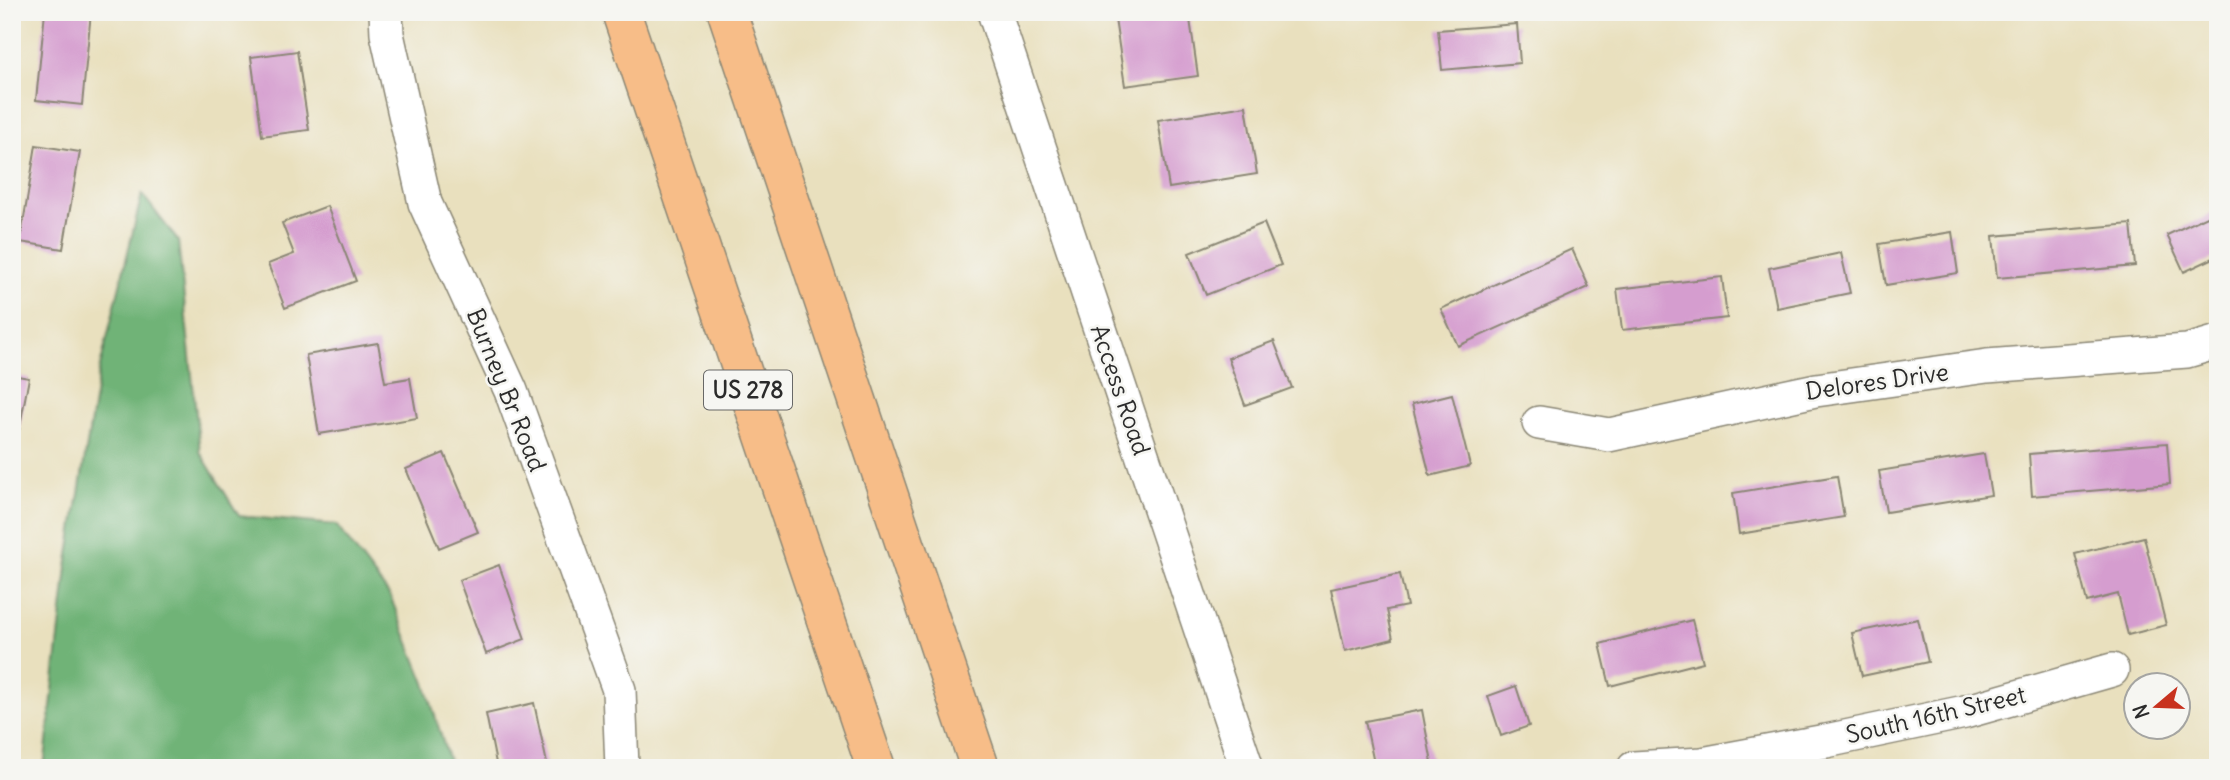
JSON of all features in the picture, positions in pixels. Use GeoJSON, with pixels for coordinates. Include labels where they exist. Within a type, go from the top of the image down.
{"type":"FeatureCollection","features":[{"type":"Feature","properties":{"kind":"highway","name":"US 278"},"geometry":{"type":"LineString","coordinates":[[621,12],[876,768]]}},
{"type":"Feature","properties":{"kind":"highway"},"geometry":{"type":"LineString","coordinates":[[727,12],[980,768]]}},
{"type":"Feature","properties":{"kind":"street","name":"Burney Br Road"},"geometry":{"type":"LineString","coordinates":[[386,12],[387,34],[425,203],[511,391],[618,690],[622,768]]}},
{"type":"Feature","properties":{"kind":"street","name":"Access Road"},"geometry":{"type":"LineString","coordinates":[[994,12],[1247,768]]}},
{"type":"Feature","properties":{"kind":"street","name":"Delores Drive"},"geometry":{"type":"LineString","coordinates":[[1539,423],[1609,435],[1816,390],[1987,366],[2187,351],[2218,342]]}},
{"type":"Feature","properties":{"kind":"street","name":"South 16th Street"},"geometry":{"type":"LineString","coordinates":[[1634,768],[1702,764],[1965,712],[2112,670]]}},
{"type":"Feature","properties":{"kind":"green space"},"geometry":{"type":"Polygon","coordinates":[[[142,194],[178,241],[200,452],[239,516],[336,525],[390,596],[425,683],[451,768],[44,768],[67,567],[99,371],[142,194]]]}},
{"type":"Feature","properties":{"kind":"building"},"geometry":{"type":"Polygon","coordinates":[[[45,12],[91,12],[82,105],[36,100],[45,12]]]}},
{"type":"Feature","properties":{"kind":"building"},"geometry":{"type":"Polygon","coordinates":[[[1137,12],[1189,12],[1198,76],[1125,86],[1115,19],[1137,17],[1137,12]]]}},
{"type":"Feature","properties":{"kind":"building"},"geometry":{"type":"Polygon","coordinates":[[[1517,24],[1520,63],[1442,70],[1438,30],[1517,24]]]}},
{"type":"Feature","properties":{"kind":"building"},"geometry":{"type":"Polygon","coordinates":[[[297,51],[309,130],[262,136],[251,57],[297,51]]]}},
{"type":"Feature","properties":{"kind":"building"},"geometry":{"type":"Polygon","coordinates":[[[1246,106],[1257,174],[1169,188],[1158,120],[1246,106]]]}},
{"type":"Feature","properties":{"kind":"building"},"geometry":{"type":"Polygon","coordinates":[[[36,145],[80,152],[63,249],[20,242],[36,145]]]}},
{"type":"Feature","properties":{"kind":"building"},"geometry":{"type":"Polygon","coordinates":[[[327,206],[356,281],[285,308],[268,264],[294,254],[282,223],[327,206]]]}},
{"type":"Feature","properties":{"kind":"building"},"geometry":{"type":"Polygon","coordinates":[[[2218,211],[2218,256],[2184,272],[2167,235],[2218,211]]]}},
{"type":"Feature","properties":{"kind":"building"},"geometry":{"type":"Polygon","coordinates":[[[1264,223],[1281,265],[1206,295],[1189,253],[1264,223]]]}},
{"type":"Feature","properties":{"kind":"building"},"geometry":{"type":"Polygon","coordinates":[[[2131,224],[2135,266],[1997,278],[1993,236],[2131,224]]]}},
{"type":"Feature","properties":{"kind":"building"},"geometry":{"type":"Polygon","coordinates":[[[1952,232],[1958,273],[1886,285],[1879,244],[1952,232]]]}},
{"type":"Feature","properties":{"kind":"building"},"geometry":{"type":"Polygon","coordinates":[[[1572,249],[1589,287],[1458,346],[1441,309],[1572,249]]]}},
{"type":"Feature","properties":{"kind":"building"},"geometry":{"type":"Polygon","coordinates":[[[1841,253],[1850,293],[1777,308],[1769,268],[1841,253]]]}},
{"type":"Feature","properties":{"kind":"building"},"geometry":{"type":"Polygon","coordinates":[[[1722,277],[1727,318],[1622,330],[1617,289],[1722,277]]]}},
{"type":"Feature","properties":{"kind":"building"},"geometry":{"type":"Polygon","coordinates":[[[1274,341],[1292,388],[1245,405],[1228,358],[1274,341]]]}},
{"type":"Feature","properties":{"kind":"building"},"geometry":{"type":"Polygon","coordinates":[[[378,343],[385,382],[410,378],[417,418],[319,434],[306,355],[378,343]]]}},
{"type":"Feature","properties":{"kind":"building"},"geometry":{"type":"Polygon","coordinates":[[[12,375],[29,378],[18,436],[12,435],[12,375]]]}},
{"type":"Feature","properties":{"kind":"building"},"geometry":{"type":"Polygon","coordinates":[[[1452,394],[1470,466],[1430,476],[1412,404],[1452,394]]]}},
{"type":"Feature","properties":{"kind":"building"},"geometry":{"type":"Polygon","coordinates":[[[2167,443],[2170,484],[2032,496],[2029,454],[2167,443]]]}},
{"type":"Feature","properties":{"kind":"building"},"geometry":{"type":"Polygon","coordinates":[[[444,453],[478,532],[439,548],[406,469],[444,453]]]}},
{"type":"Feature","properties":{"kind":"building"},"geometry":{"type":"Polygon","coordinates":[[[1984,454],[1991,495],[1886,512],[1879,471],[1984,454]]]}},
{"type":"Feature","properties":{"kind":"building"},"geometry":{"type":"Polygon","coordinates":[[[1837,476],[1844,517],[1739,534],[1733,493],[1837,476]]]}},
{"type":"Feature","properties":{"kind":"building"},"geometry":{"type":"Polygon","coordinates":[[[2144,537],[2166,625],[2128,635],[2118,594],[2087,602],[2075,554],[2144,537]]]}},
{"type":"Feature","properties":{"kind":"building"},"geometry":{"type":"Polygon","coordinates":[[[499,565],[525,639],[486,654],[459,580],[499,565]]]}},
{"type":"Feature","properties":{"kind":"building"},"geometry":{"type":"Polygon","coordinates":[[[1400,574],[1407,606],[1387,610],[1393,639],[1345,651],[1331,589],[1400,574]]]}},
{"type":"Feature","properties":{"kind":"building"},"geometry":{"type":"Polygon","coordinates":[[[1918,619],[1928,662],[1862,676],[1852,633],[1918,619]]]}},
{"type":"Feature","properties":{"kind":"building"},"geometry":{"type":"Polygon","coordinates":[[[1692,620],[1703,662],[1610,686],[1600,644],[1692,620]]]}},
{"type":"Feature","properties":{"kind":"building"},"geometry":{"type":"Polygon","coordinates":[[[1516,686],[1529,726],[1501,736],[1488,696],[1516,686]]]}},
{"type":"Feature","properties":{"kind":"building"},"geometry":{"type":"Polygon","coordinates":[[[534,703],[548,768],[497,768],[486,714],[534,703]]]}},
{"type":"Feature","properties":{"kind":"building"},"geometry":{"type":"Polygon","coordinates":[[[1422,710],[1433,768],[1375,768],[1365,721],[1422,710]]]}}]}
